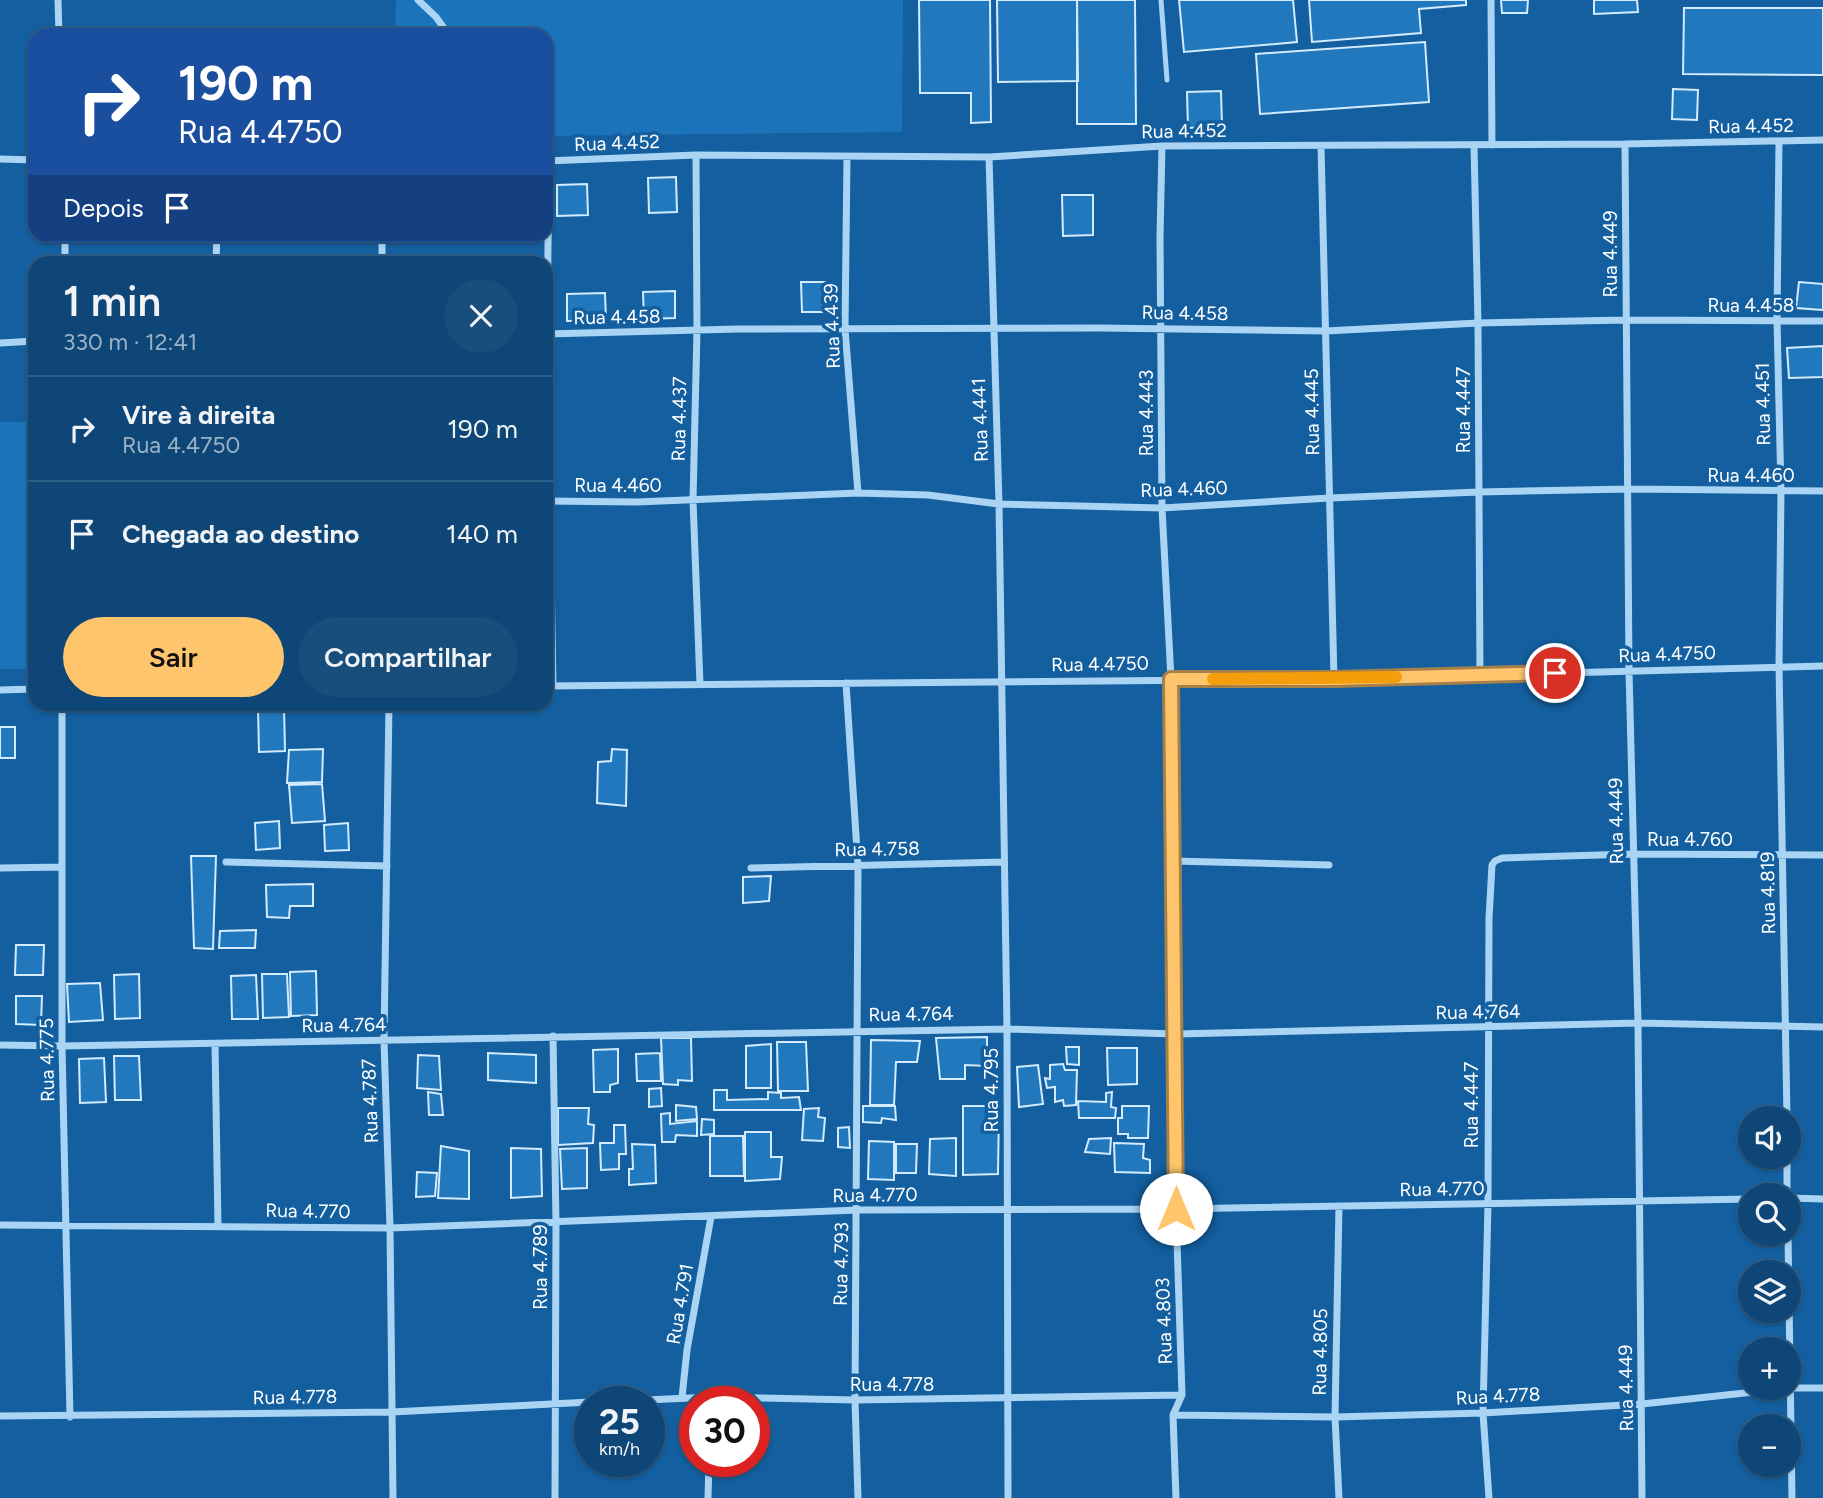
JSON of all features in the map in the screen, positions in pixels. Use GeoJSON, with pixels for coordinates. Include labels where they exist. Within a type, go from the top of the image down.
{"type":"FeatureCollection","features":[{"type":"Feature","properties":{"kind":"street"},"geometry":{"type":"LineString","coordinates":[[58,0],[60,28]]}},
{"type":"Feature","properties":{"kind":"street"},"geometry":{"type":"LineString","coordinates":[[418,0],[444,28]]}},
{"type":"Feature","properties":{"kind":"street"},"geometry":{"type":"LineString","coordinates":[[1492,0],[1492,145]]}},
{"type":"Feature","properties":{"kind":"street","name":"Rua 4.452"},"geometry":{"type":"LineString","coordinates":[[553,160],[696,155],[989,157],[1162,146],[1625,144],[1823,140]]}},
{"type":"Feature","properties":{"kind":"street","name":"Rua 4.451"},"geometry":{"type":"LineString","coordinates":[[1779,141],[1779,666]]}},
{"type":"Feature","properties":{"kind":"street","name":"Rua 4.449"},"geometry":{"type":"LineString","coordinates":[[1625,144],[1630,489],[1629,671],[1638,1023],[1642,1498]]}},
{"type":"Feature","properties":{"kind":"street","name":"Rua 4.447"},"geometry":{"type":"LineString","coordinates":[[1474,145],[1480,675]]}},
{"type":"Feature","properties":{"kind":"street","name":"Rua 4.443"},"geometry":{"type":"LineString","coordinates":[[1162,146],[1160,237],[1163,508],[1171,679]]}},
{"type":"Feature","properties":{"kind":"street","name":"Rua 4.445"},"geometry":{"type":"LineString","coordinates":[[1321,146],[1334,679]]}},
{"type":"Feature","properties":{"kind":"street","name":"Rua 4.437"},"geometry":{"type":"LineString","coordinates":[[696,155],[697,331],[693,500],[700,684]]}},
{"type":"Feature","properties":{"kind":"street","name":"Rua 4.441"},"geometry":{"type":"LineString","coordinates":[[989,157],[1001,682]]}},
{"type":"Feature","properties":{"kind":"street","name":"Rua 4.439"},"geometry":{"type":"LineString","coordinates":[[847,158],[845,329],[858,493]]}},
{"type":"Feature","properties":{"kind":"street"},"geometry":{"type":"LineString","coordinates":[[0,159],[28,160]]}},
{"type":"Feature","properties":{"kind":"street","name":"Rua 4.458"},"geometry":{"type":"LineString","coordinates":[[553,334],[738,329],[1326,331],[1478,323],[1627,320],[1823,321]]}},
{"type":"Feature","properties":{"kind":"street"},"geometry":{"type":"LineString","coordinates":[[0,343],[28,341]]}},
{"type":"Feature","properties":{"kind":"street","name":"Rua 4.460"},"geometry":{"type":"LineString","coordinates":[[553,501],[693,500],[858,493],[928,495],[999,504],[1163,508],[1479,492],[1630,489],[1823,491]]}},
{"type":"Feature","properties":{"kind":"street","name":"Rua 4.819"},"geometry":{"type":"LineString","coordinates":[[1779,666],[1787,1106]]}},
{"type":"Feature","properties":{"kind":"street","name":"Rua 4.4750"},"geometry":{"type":"LineString","coordinates":[[553,686],[1334,679],[1823,666]]}},
{"type":"Feature","properties":{"kind":"street","name":"Rua 4.803"},"geometry":{"type":"LineString","coordinates":[[1171,679],[1176,1209],[1182,1395],[1173,1415],[1176,1498]]}},
{"type":"Feature","properties":{"kind":"street","name":"Rua 4.793"},"geometry":{"type":"LineString","coordinates":[[846,682],[858,866],[855,1400],[858,1498]]}},
{"type":"Feature","properties":{"kind":"street","name":"Rua 4.795"},"geometry":{"type":"LineString","coordinates":[[1001,682],[1007,1029],[1008,1498]]}},
{"type":"Feature","properties":{"kind":"street"},"geometry":{"type":"LineString","coordinates":[[0,690],[28,689]]}},
{"type":"Feature","properties":{"kind":"street","name":"Rua 4.775"},"geometry":{"type":"LineString","coordinates":[[62,711],[62,1046],[70,1417]]}},
{"type":"Feature","properties":{"kind":"street","name":"Rua 4.787"},"geometry":{"type":"LineString","coordinates":[[389,711],[384,1041],[390,1228],[393,1498]]}},
{"type":"Feature","properties":{"kind":"street","name":"Rua 4.760"},"geometry":{"type":"LineString","coordinates":[[1516,858],[1823,855]]}},
{"type":"Feature","properties":{"kind":"street","name":"Rua 4.447"},"geometry":{"type":"LineString","coordinates":[[1489,1498],[1483,1413],[1488,1204],[1489,918],[1492,865],[1499,858],[1516,858]]}},
{"type":"Feature","properties":{"kind":"street"},"geometry":{"type":"LineString","coordinates":[[1173,861],[1329,865]]}},
{"type":"Feature","properties":{"kind":"street"},"geometry":{"type":"LineString","coordinates":[[226,862],[387,866]]}},
{"type":"Feature","properties":{"kind":"street","name":"Rua 4.758"},"geometry":{"type":"LineString","coordinates":[[751,868],[1004,862]]}},
{"type":"Feature","properties":{"kind":"street"},"geometry":{"type":"LineString","coordinates":[[0,868],[61,867]]}},
{"type":"Feature","properties":{"kind":"street","name":"Rua 4.764"},"geometry":{"type":"LineString","coordinates":[[0,1045],[215,1044],[1007,1029],[1176,1034],[1638,1023],[1823,1027]]}},
{"type":"Feature","properties":{"kind":"street","name":"Rua 4.789"},"geometry":{"type":"LineString","coordinates":[[553,1036],[556,1223],[555,1498]]}},
{"type":"Feature","properties":{"kind":"street"},"geometry":{"type":"LineString","coordinates":[[215,1044],[218,1226]]}},
{"type":"Feature","properties":{"kind":"street"},"geometry":{"type":"LineString","coordinates":[[1801,1198],[1823,1199]]}},
{"type":"Feature","properties":{"kind":"street","name":"Rua 4.770"},"geometry":{"type":"LineString","coordinates":[[0,1225],[390,1228],[858,1210],[1176,1209],[1738,1199]]}},
{"type":"Feature","properties":{"kind":"street","name":"Rua 4.805"},"geometry":{"type":"LineString","coordinates":[[1339,1206],[1335,1417],[1339,1498]]}},
{"type":"Feature","properties":{"kind":"street","name":"Rua 4.791"},"geometry":{"type":"LineString","coordinates":[[683,1386],[711,1217]]}},
{"type":"Feature","properties":{"kind":"street"},"geometry":{"type":"LineString","coordinates":[[1788,1246],[1790,1337]]}},
{"type":"Feature","properties":{"kind":"street","name":"Rua 4.778"},"geometry":{"type":"LineString","coordinates":[[1801,1388],[1823,1388]]}},
{"type":"Feature","properties":{"kind":"street","name":"Rua 4.778"},"geometry":{"type":"LineString","coordinates":[[1173,1415],[1335,1417],[1483,1413],[1642,1404],[1738,1394]]}},
{"type":"Feature","properties":{"kind":"street","name":"Rua 4.778"},"geometry":{"type":"LineString","coordinates":[[770,1399],[1007,1399],[1182,1395]]}},
{"type":"Feature","properties":{"kind":"street"},"geometry":{"type":"LineString","coordinates":[[1791,1400],[1792,1498]]}},
{"type":"Feature","properties":{"kind":"street","name":"Rua 4.778"},"geometry":{"type":"LineString","coordinates":[[0,1416],[392,1412],[574,1403]]}},
{"type":"Feature","properties":{"kind":"street"},"geometry":{"type":"LineString","coordinates":[[708,1498],[709,1477]]}},
{"type":"Feature","properties":{"kind":"lane"},"geometry":{"type":"LineString","coordinates":[[1161,0],[1167,80]]}},
{"type":"Feature","properties":{"kind":"shaded area"},"geometry":{"type":"Polygon","coordinates":[[[396,0],[903,0],[902,132],[553,136],[553,28],[395,28],[396,0]]]}},
{"type":"Feature","properties":{"kind":"shaded area"},"geometry":{"type":"Polygon","coordinates":[[[0,422],[28,422],[28,669],[0,669],[0,422]]]}},
{"type":"Feature","properties":{"kind":"building"},"geometry":{"type":"Polygon","coordinates":[[[919,0],[990,0],[991,122],[971,123],[971,93],[920,93],[919,0]]]}},
{"type":"Feature","properties":{"kind":"building"},"geometry":{"type":"Polygon","coordinates":[[[997,0],[1077,0],[1078,81],[998,82],[997,0]]]}},
{"type":"Feature","properties":{"kind":"building"},"geometry":{"type":"Polygon","coordinates":[[[1077,0],[1135,0],[1136,124],[1077,124],[1077,0]]]}},
{"type":"Feature","properties":{"kind":"building"},"geometry":{"type":"Polygon","coordinates":[[[1179,0],[1293,0],[1297,42],[1184,52],[1179,0]]]}},
{"type":"Feature","properties":{"kind":"building"},"geometry":{"type":"Polygon","coordinates":[[[1309,0],[1466,0],[1466,5],[1419,9],[1421,33],[1312,42],[1309,0]]]}},
{"type":"Feature","properties":{"kind":"building"},"geometry":{"type":"Polygon","coordinates":[[[1501,0],[1528,0],[1527,13],[1502,13],[1501,0]]]}},
{"type":"Feature","properties":{"kind":"building"},"geometry":{"type":"Polygon","coordinates":[[[1594,0],[1637,0],[1638,12],[1594,14],[1594,0]]]}},
{"type":"Feature","properties":{"kind":"building"},"geometry":{"type":"Polygon","coordinates":[[[1684,8],[1823,8],[1823,75],[1683,74],[1684,8]]]}},
{"type":"Feature","properties":{"kind":"building"},"geometry":{"type":"Polygon","coordinates":[[[1425,42],[1429,102],[1260,114],[1256,54],[1425,42]]]}},
{"type":"Feature","properties":{"kind":"building"},"geometry":{"type":"Polygon","coordinates":[[[1673,89],[1698,90],[1697,120],[1672,119],[1673,89]]]}},
{"type":"Feature","properties":{"kind":"building"},"geometry":{"type":"Polygon","coordinates":[[[1221,91],[1222,126],[1188,128],[1187,92],[1221,91]]]}},
{"type":"Feature","properties":{"kind":"building"},"geometry":{"type":"Polygon","coordinates":[[[676,177],[677,212],[649,213],[648,178],[676,177]]]}},
{"type":"Feature","properties":{"kind":"building"},"geometry":{"type":"Polygon","coordinates":[[[587,184],[588,215],[557,216],[557,185],[587,184]]]}},
{"type":"Feature","properties":{"kind":"building"},"geometry":{"type":"Polygon","coordinates":[[[1062,195],[1093,195],[1093,235],[1063,236],[1062,195]]]}},
{"type":"Feature","properties":{"kind":"building"},"geometry":{"type":"Polygon","coordinates":[[[801,282],[826,282],[826,312],[802,312],[801,282]]]}},
{"type":"Feature","properties":{"kind":"building"},"geometry":{"type":"Polygon","coordinates":[[[1799,282],[1823,284],[1823,310],[1796,308],[1799,282]]]}},
{"type":"Feature","properties":{"kind":"building"},"geometry":{"type":"Polygon","coordinates":[[[675,291],[675,318],[644,319],[643,292],[675,291]]]}},
{"type":"Feature","properties":{"kind":"building"},"geometry":{"type":"Polygon","coordinates":[[[605,293],[606,320],[567,321],[567,294],[605,293]]]}},
{"type":"Feature","properties":{"kind":"building"},"geometry":{"type":"Polygon","coordinates":[[[1823,346],[1823,377],[1789,378],[1787,348],[1823,346]]]}},
{"type":"Feature","properties":{"kind":"building"},"geometry":{"type":"Polygon","coordinates":[[[258,711],[284,711],[285,751],[259,752],[258,711]]]}},
{"type":"Feature","properties":{"kind":"building"},"geometry":{"type":"Polygon","coordinates":[[[0,727],[15,727],[15,758],[0,758],[0,727]]]}},
{"type":"Feature","properties":{"kind":"building"},"geometry":{"type":"Polygon","coordinates":[[[323,749],[322,782],[287,783],[289,750],[323,749]]]}},
{"type":"Feature","properties":{"kind":"building"},"geometry":{"type":"Polygon","coordinates":[[[612,749],[627,750],[626,806],[597,803],[598,762],[611,761],[612,749]]]}},
{"type":"Feature","properties":{"kind":"building"},"geometry":{"type":"Polygon","coordinates":[[[322,784],[325,821],[292,823],[289,785],[322,784]]]}},
{"type":"Feature","properties":{"kind":"building"},"geometry":{"type":"Polygon","coordinates":[[[279,821],[280,848],[256,850],[255,823],[279,821]]]}},
{"type":"Feature","properties":{"kind":"building"},"geometry":{"type":"Polygon","coordinates":[[[348,823],[349,850],[325,851],[324,825],[348,823]]]}},
{"type":"Feature","properties":{"kind":"building"},"geometry":{"type":"Polygon","coordinates":[[[191,856],[216,856],[213,949],[194,948],[191,856]]]}},
{"type":"Feature","properties":{"kind":"building"},"geometry":{"type":"Polygon","coordinates":[[[771,876],[769,901],[743,903],[743,877],[771,876]]]}},
{"type":"Feature","properties":{"kind":"building"},"geometry":{"type":"Polygon","coordinates":[[[313,884],[313,906],[290,906],[289,918],[267,917],[266,885],[313,884]]]}},
{"type":"Feature","properties":{"kind":"building"},"geometry":{"type":"Polygon","coordinates":[[[256,930],[255,948],[219,948],[220,931],[256,930]]]}},
{"type":"Feature","properties":{"kind":"building"},"geometry":{"type":"Polygon","coordinates":[[[16,945],[44,945],[43,975],[15,975],[16,945]]]}},
{"type":"Feature","properties":{"kind":"building"},"geometry":{"type":"Polygon","coordinates":[[[316,971],[317,1015],[291,1016],[290,972],[316,971]]]}},
{"type":"Feature","properties":{"kind":"building"},"geometry":{"type":"Polygon","coordinates":[[[139,974],[140,1018],[115,1019],[114,975],[139,974]]]}},
{"type":"Feature","properties":{"kind":"building"},"geometry":{"type":"Polygon","coordinates":[[[262,974],[287,974],[289,1017],[263,1018],[262,974]]]}},
{"type":"Feature","properties":{"kind":"building"},"geometry":{"type":"Polygon","coordinates":[[[256,975],[258,1019],[232,1019],[231,976],[256,975]]]}},
{"type":"Feature","properties":{"kind":"building"},"geometry":{"type":"Polygon","coordinates":[[[100,983],[103,1020],[69,1022],[67,984],[100,983]]]}},
{"type":"Feature","properties":{"kind":"building"},"geometry":{"type":"Polygon","coordinates":[[[16,996],[42,996],[41,1025],[16,1024],[16,996]]]}},
{"type":"Feature","properties":{"kind":"building"},"geometry":{"type":"Polygon","coordinates":[[[987,1037],[987,1066],[965,1065],[965,1079],[940,1079],[936,1038],[987,1037]]]}},
{"type":"Feature","properties":{"kind":"building"},"geometry":{"type":"Polygon","coordinates":[[[661,1038],[691,1038],[692,1081],[678,1080],[678,1085],[663,1084],[661,1038]]]}},
{"type":"Feature","properties":{"kind":"building"},"geometry":{"type":"Polygon","coordinates":[[[871,1040],[920,1041],[917,1062],[896,1062],[894,1105],[870,1105],[871,1040]]]}},
{"type":"Feature","properties":{"kind":"building"},"geometry":{"type":"Polygon","coordinates":[[[777,1042],[806,1042],[808,1091],[778,1091],[777,1042]]]}},
{"type":"Feature","properties":{"kind":"building"},"geometry":{"type":"Polygon","coordinates":[[[771,1044],[771,1088],[746,1088],[746,1046],[771,1044]]]}},
{"type":"Feature","properties":{"kind":"building"},"geometry":{"type":"Polygon","coordinates":[[[1066,1047],[1079,1047],[1079,1065],[1067,1064],[1066,1047]]]}},
{"type":"Feature","properties":{"kind":"building"},"geometry":{"type":"Polygon","coordinates":[[[1107,1048],[1137,1048],[1137,1084],[1108,1085],[1107,1048]]]}},
{"type":"Feature","properties":{"kind":"building"},"geometry":{"type":"Polygon","coordinates":[[[618,1049],[618,1083],[610,1085],[610,1092],[594,1092],[593,1050],[618,1049]]]}},
{"type":"Feature","properties":{"kind":"building"},"geometry":{"type":"Polygon","coordinates":[[[488,1053],[536,1055],[536,1083],[488,1080],[488,1053]]]}},
{"type":"Feature","properties":{"kind":"building"},"geometry":{"type":"Polygon","coordinates":[[[660,1053],[661,1081],[637,1081],[636,1054],[660,1053]]]}},
{"type":"Feature","properties":{"kind":"building"},"geometry":{"type":"Polygon","coordinates":[[[418,1055],[439,1056],[441,1090],[417,1088],[418,1055]]]}},
{"type":"Feature","properties":{"kind":"building"},"geometry":{"type":"Polygon","coordinates":[[[114,1056],[139,1056],[141,1100],[115,1100],[114,1056]]]}},
{"type":"Feature","properties":{"kind":"building"},"geometry":{"type":"Polygon","coordinates":[[[104,1058],[106,1102],[80,1103],[79,1059],[104,1058]]]}},
{"type":"Feature","properties":{"kind":"building"},"geometry":{"type":"Polygon","coordinates":[[[1063,1064],[1065,1070],[1077,1070],[1076,1105],[1064,1106],[1063,1100],[1055,1102],[1055,1087],[1047,1088],[1045,1078],[1050,1079],[1050,1065],[1063,1064]]]}},
{"type":"Feature","properties":{"kind":"building"},"geometry":{"type":"Polygon","coordinates":[[[1038,1065],[1043,1104],[1019,1107],[1017,1067],[1038,1065]]]}},
{"type":"Feature","properties":{"kind":"building"},"geometry":{"type":"Polygon","coordinates":[[[661,1088],[662,1106],[649,1107],[649,1089],[661,1088]]]}},
{"type":"Feature","properties":{"kind":"building"},"geometry":{"type":"Polygon","coordinates":[[[714,1090],[727,1090],[727,1100],[768,1099],[768,1092],[781,1093],[781,1098],[799,1097],[801,1110],[714,1110],[714,1090]]]}},
{"type":"Feature","properties":{"kind":"building"},"geometry":{"type":"Polygon","coordinates":[[[428,1092],[441,1094],[443,1115],[429,1115],[428,1092]]]}},
{"type":"Feature","properties":{"kind":"building"},"geometry":{"type":"Polygon","coordinates":[[[1112,1092],[1111,1107],[1116,1108],[1115,1118],[1079,1118],[1078,1101],[1106,1102],[1106,1093],[1112,1092]]]}},
{"type":"Feature","properties":{"kind":"building"},"geometry":{"type":"Polygon","coordinates":[[[676,1105],[696,1107],[697,1119],[676,1121],[676,1105]]]}},
{"type":"Feature","properties":{"kind":"building"},"geometry":{"type":"Polygon","coordinates":[[[863,1106],[895,1106],[896,1120],[882,1118],[881,1123],[863,1122],[863,1106]]]}},
{"type":"Feature","properties":{"kind":"building"},"geometry":{"type":"Polygon","coordinates":[[[963,1106],[999,1106],[998,1174],[963,1175],[963,1106]]]}},
{"type":"Feature","properties":{"kind":"building"},"geometry":{"type":"Polygon","coordinates":[[[1122,1106],[1149,1106],[1148,1138],[1128,1138],[1128,1134],[1118,1134],[1118,1118],[1122,1118],[1122,1106]]]}},
{"type":"Feature","properties":{"kind":"building"},"geometry":{"type":"Polygon","coordinates":[[[558,1108],[589,1108],[588,1124],[594,1125],[593,1143],[558,1145],[558,1108]]]}},
{"type":"Feature","properties":{"kind":"building"},"geometry":{"type":"Polygon","coordinates":[[[819,1108],[818,1117],[825,1118],[823,1141],[802,1140],[804,1109],[819,1108]]]}},
{"type":"Feature","properties":{"kind":"building"},"geometry":{"type":"Polygon","coordinates":[[[670,1113],[670,1124],[697,1121],[697,1136],[676,1135],[675,1142],[662,1142],[661,1114],[670,1113]]]}},
{"type":"Feature","properties":{"kind":"building"},"geometry":{"type":"Polygon","coordinates":[[[702,1119],[714,1120],[714,1134],[701,1135],[702,1119]]]}},
{"type":"Feature","properties":{"kind":"building"},"geometry":{"type":"Polygon","coordinates":[[[614,1125],[625,1125],[626,1154],[619,1154],[619,1169],[601,1170],[600,1143],[614,1143],[614,1125]]]}},
{"type":"Feature","properties":{"kind":"building"},"geometry":{"type":"Polygon","coordinates":[[[849,1127],[850,1148],[838,1147],[838,1128],[849,1127]]]}},
{"type":"Feature","properties":{"kind":"building"},"geometry":{"type":"Polygon","coordinates":[[[745,1132],[771,1132],[771,1157],[782,1157],[780,1179],[745,1181],[745,1132]]]}},
{"type":"Feature","properties":{"kind":"building"},"geometry":{"type":"Polygon","coordinates":[[[710,1136],[743,1136],[744,1176],[710,1176],[710,1136]]]}},
{"type":"Feature","properties":{"kind":"building"},"geometry":{"type":"Polygon","coordinates":[[[956,1138],[956,1176],[929,1174],[930,1139],[956,1138]]]}},
{"type":"Feature","properties":{"kind":"building"},"geometry":{"type":"Polygon","coordinates":[[[1111,1138],[1110,1154],[1085,1152],[1089,1139],[1111,1138]]]}},
{"type":"Feature","properties":{"kind":"building"},"geometry":{"type":"Polygon","coordinates":[[[869,1141],[894,1142],[894,1180],[868,1179],[869,1141]]]}},
{"type":"Feature","properties":{"kind":"building"},"geometry":{"type":"Polygon","coordinates":[[[1114,1143],[1144,1144],[1143,1158],[1150,1160],[1150,1173],[1115,1172],[1114,1143]]]}},
{"type":"Feature","properties":{"kind":"building"},"geometry":{"type":"Polygon","coordinates":[[[632,1144],[655,1145],[656,1183],[629,1185],[629,1169],[633,1169],[632,1144]]]}},
{"type":"Feature","properties":{"kind":"building"},"geometry":{"type":"Polygon","coordinates":[[[896,1144],[917,1144],[916,1173],[896,1173],[896,1144]]]}},
{"type":"Feature","properties":{"kind":"building"},"geometry":{"type":"Polygon","coordinates":[[[441,1146],[469,1151],[469,1199],[438,1198],[441,1146]]]}},
{"type":"Feature","properties":{"kind":"building"},"geometry":{"type":"Polygon","coordinates":[[[511,1148],[541,1149],[542,1196],[511,1198],[511,1148]]]}},
{"type":"Feature","properties":{"kind":"building"},"geometry":{"type":"Polygon","coordinates":[[[587,1148],[587,1188],[562,1189],[560,1149],[587,1148]]]}},
{"type":"Feature","properties":{"kind":"building"},"geometry":{"type":"Polygon","coordinates":[[[417,1172],[437,1173],[435,1196],[416,1197],[417,1172]]]}},
{"type":"Feature","properties":{"kind":"slow traffic"},"geometry":{"type":"LineString","coordinates":[[1213,679],[1396,677]]}},
{"type":"Feature","properties":{"kind":"route"},"geometry":{"type":"LineString","coordinates":[[1176,1209],[1171,679],[1334,679],[1555,673]]}}]}
